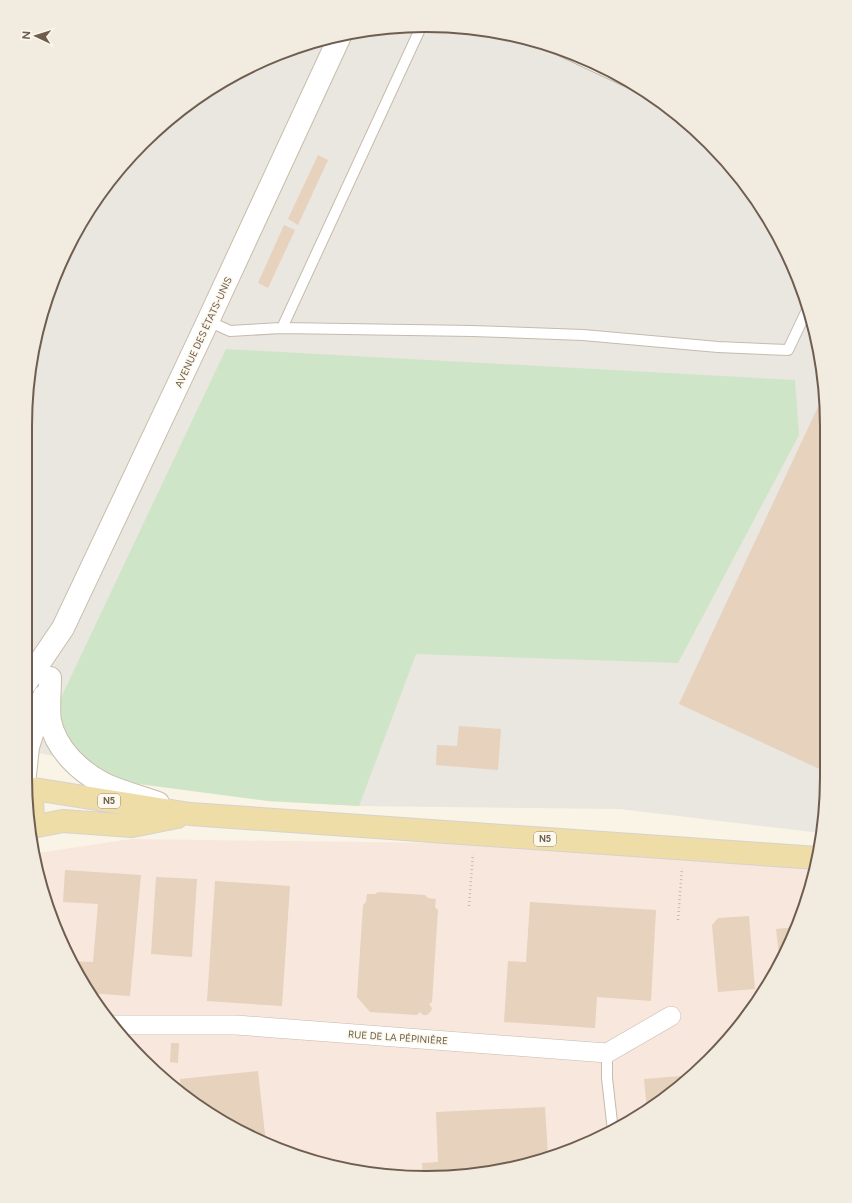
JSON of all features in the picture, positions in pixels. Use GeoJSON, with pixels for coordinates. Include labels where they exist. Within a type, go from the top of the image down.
{"type":"FeatureCollection","features":[{"type":"Feature","properties":{"kind":"main road","name":"N5"},"geometry":{"type":"LineString","coordinates":[[32,784],[190,814],[811,858]]}},
{"type":"Feature","properties":{"kind":"main road","name":"N5"},"geometry":{"type":"LineString","coordinates":[[35,826],[63,821],[132,826],[190,814]]}},
{"type":"Feature","properties":{"kind":"street","name":"AVENUE DES ÉTATS-UNIS"},"geometry":{"type":"LineString","coordinates":[[32,673],[63,628],[208,321],[337,42]]}},
{"type":"Feature","properties":{"kind":"street","name":"AVENUE DES ÉTATS-UNIS"},"geometry":{"type":"LineString","coordinates":[[32,734],[50,678],[63,628]]}},
{"type":"Feature","properties":{"kind":"street"},"geometry":{"type":"LineString","coordinates":[[50,678],[50,721],[57,741],[68,756],[79,767],[105,784],[190,814]]}},
{"type":"Feature","properties":{"kind":"street"},"geometry":{"type":"LineString","coordinates":[[607,1053],[672,1016]]}},
{"type":"Feature","properties":{"kind":"street","name":"RUE DE LA PÉPINIÈRE"},"geometry":{"type":"LineString","coordinates":[[121,1026],[236,1025],[607,1053]]}},
{"type":"Feature","properties":{"kind":"lane"},"geometry":{"type":"LineString","coordinates":[[282,328],[419,32]]}},
{"type":"Feature","properties":{"kind":"lane"},"geometry":{"type":"LineString","coordinates":[[208,321],[230,331],[282,328],[472,331],[583,335],[718,347],[788,350],[804,315]]}},
{"type":"Feature","properties":{"kind":"lane"},"geometry":{"type":"LineString","coordinates":[[607,1053],[607,1078],[612,1124]]}},
{"type":"Feature","properties":{"kind":"path"},"geometry":{"type":"LineString","coordinates":[[469,906],[474,834]]}},
{"type":"Feature","properties":{"kind":"path"},"geometry":{"type":"LineString","coordinates":[[678,920],[683,849]]}},
{"type":"Feature","properties":{"kind":"shaded area"},"geometry":{"type":"Polygon","coordinates":[[[426,32],[477,35],[503,40],[528,45],[577,62],[623,85],[666,113],[705,147],[722,166],[754,207],[767,229],[790,275],[807,324],[817,375],[820,426],[820,777],[816,832],[620,809],[359,806],[268,801],[32,751],[33,400],[35,375],[45,324],[62,275],[98,207],[113,186],[147,147],[186,113],[207,98],[275,62],[324,45],[349,40],[375,35],[426,32]]]}},
{"type":"Feature","properties":{"kind":"shaded area"},"geometry":{"type":"Polygon","coordinates":[[[131,839],[436,843],[811,859],[807,879],[790,928],[754,996],[739,1017],[705,1056],[666,1090],[623,1118],[577,1141],[553,1150],[528,1158],[477,1168],[426,1171],[375,1168],[324,1158],[299,1150],[275,1141],[229,1118],[186,1090],[147,1056],[113,1017],[98,996],[62,928],[45,879],[40,853],[131,839]]]}},
{"type":"Feature","properties":{"kind":"green space"},"geometry":{"type":"Polygon","coordinates":[[[226,349],[795,380],[799,435],[678,663],[416,654],[359,806],[268,801],[93,778],[50,721],[226,349]]]}},
{"type":"Feature","properties":{"kind":"building"},"geometry":{"type":"Polygon","coordinates":[[[318,155],[328,160],[298,225],[288,219],[318,155]]]}},
{"type":"Feature","properties":{"kind":"building"},"geometry":{"type":"Polygon","coordinates":[[[284,225],[295,230],[268,288],[258,283],[284,225]]]}},
{"type":"Feature","properties":{"kind":"building"},"geometry":{"type":"Polygon","coordinates":[[[819,404],[820,769],[679,704],[819,404]]]}},
{"type":"Feature","properties":{"kind":"building"},"geometry":{"type":"Polygon","coordinates":[[[459,726],[501,729],[498,770],[436,765],[437,745],[457,746],[459,726]]]}},
{"type":"Feature","properties":{"kind":"building"},"geometry":{"type":"Polygon","coordinates":[[[65,870],[141,875],[130,996],[97,994],[78,961],[93,962],[98,904],[63,902],[65,870]]]}},
{"type":"Feature","properties":{"kind":"building"},"geometry":{"type":"Polygon","coordinates":[[[156,877],[197,879],[192,957],[151,954],[156,877]]]}},
{"type":"Feature","properties":{"kind":"building"},"geometry":{"type":"Polygon","coordinates":[[[215,881],[290,886],[282,1006],[207,1001],[215,881]]]}},
{"type":"Feature","properties":{"kind":"building"},"geometry":{"type":"Polygon","coordinates":[[[378,892],[425,895],[428,898],[436,899],[435,907],[438,910],[432,1002],[429,1004],[432,1008],[427,1015],[423,1015],[420,1012],[417,1015],[370,1012],[357,997],[363,905],[366,902],[367,894],[375,894],[378,892]]]}},
{"type":"Feature","properties":{"kind":"building"},"geometry":{"type":"Polygon","coordinates":[[[530,902],[656,910],[651,1001],[597,997],[595,1028],[504,1022],[508,961],[526,962],[530,902]]]}},
{"type":"Feature","properties":{"kind":"building"},"geometry":{"type":"Polygon","coordinates":[[[749,916],[755,989],[718,992],[712,925],[718,918],[749,916]]]}},
{"type":"Feature","properties":{"kind":"building"},"geometry":{"type":"Polygon","coordinates":[[[790,928],[779,952],[776,929],[790,928]]]}},
{"type":"Feature","properties":{"kind":"building"},"geometry":{"type":"Polygon","coordinates":[[[171,1043],[179,1043],[178,1063],[170,1062],[171,1043]]]}},
{"type":"Feature","properties":{"kind":"building"},"geometry":{"type":"Polygon","coordinates":[[[258,1071],[265,1136],[207,1105],[181,1085],[180,1079],[258,1071]]]}},
{"type":"Feature","properties":{"kind":"building"},"geometry":{"type":"Polygon","coordinates":[[[683,1076],[646,1104],[644,1079],[683,1076]]]}},
{"type":"Feature","properties":{"kind":"building"},"geometry":{"type":"Polygon","coordinates":[[[545,1107],[548,1152],[528,1158],[477,1168],[423,1171],[422,1163],[438,1162],[436,1112],[545,1107]]]}}]}
